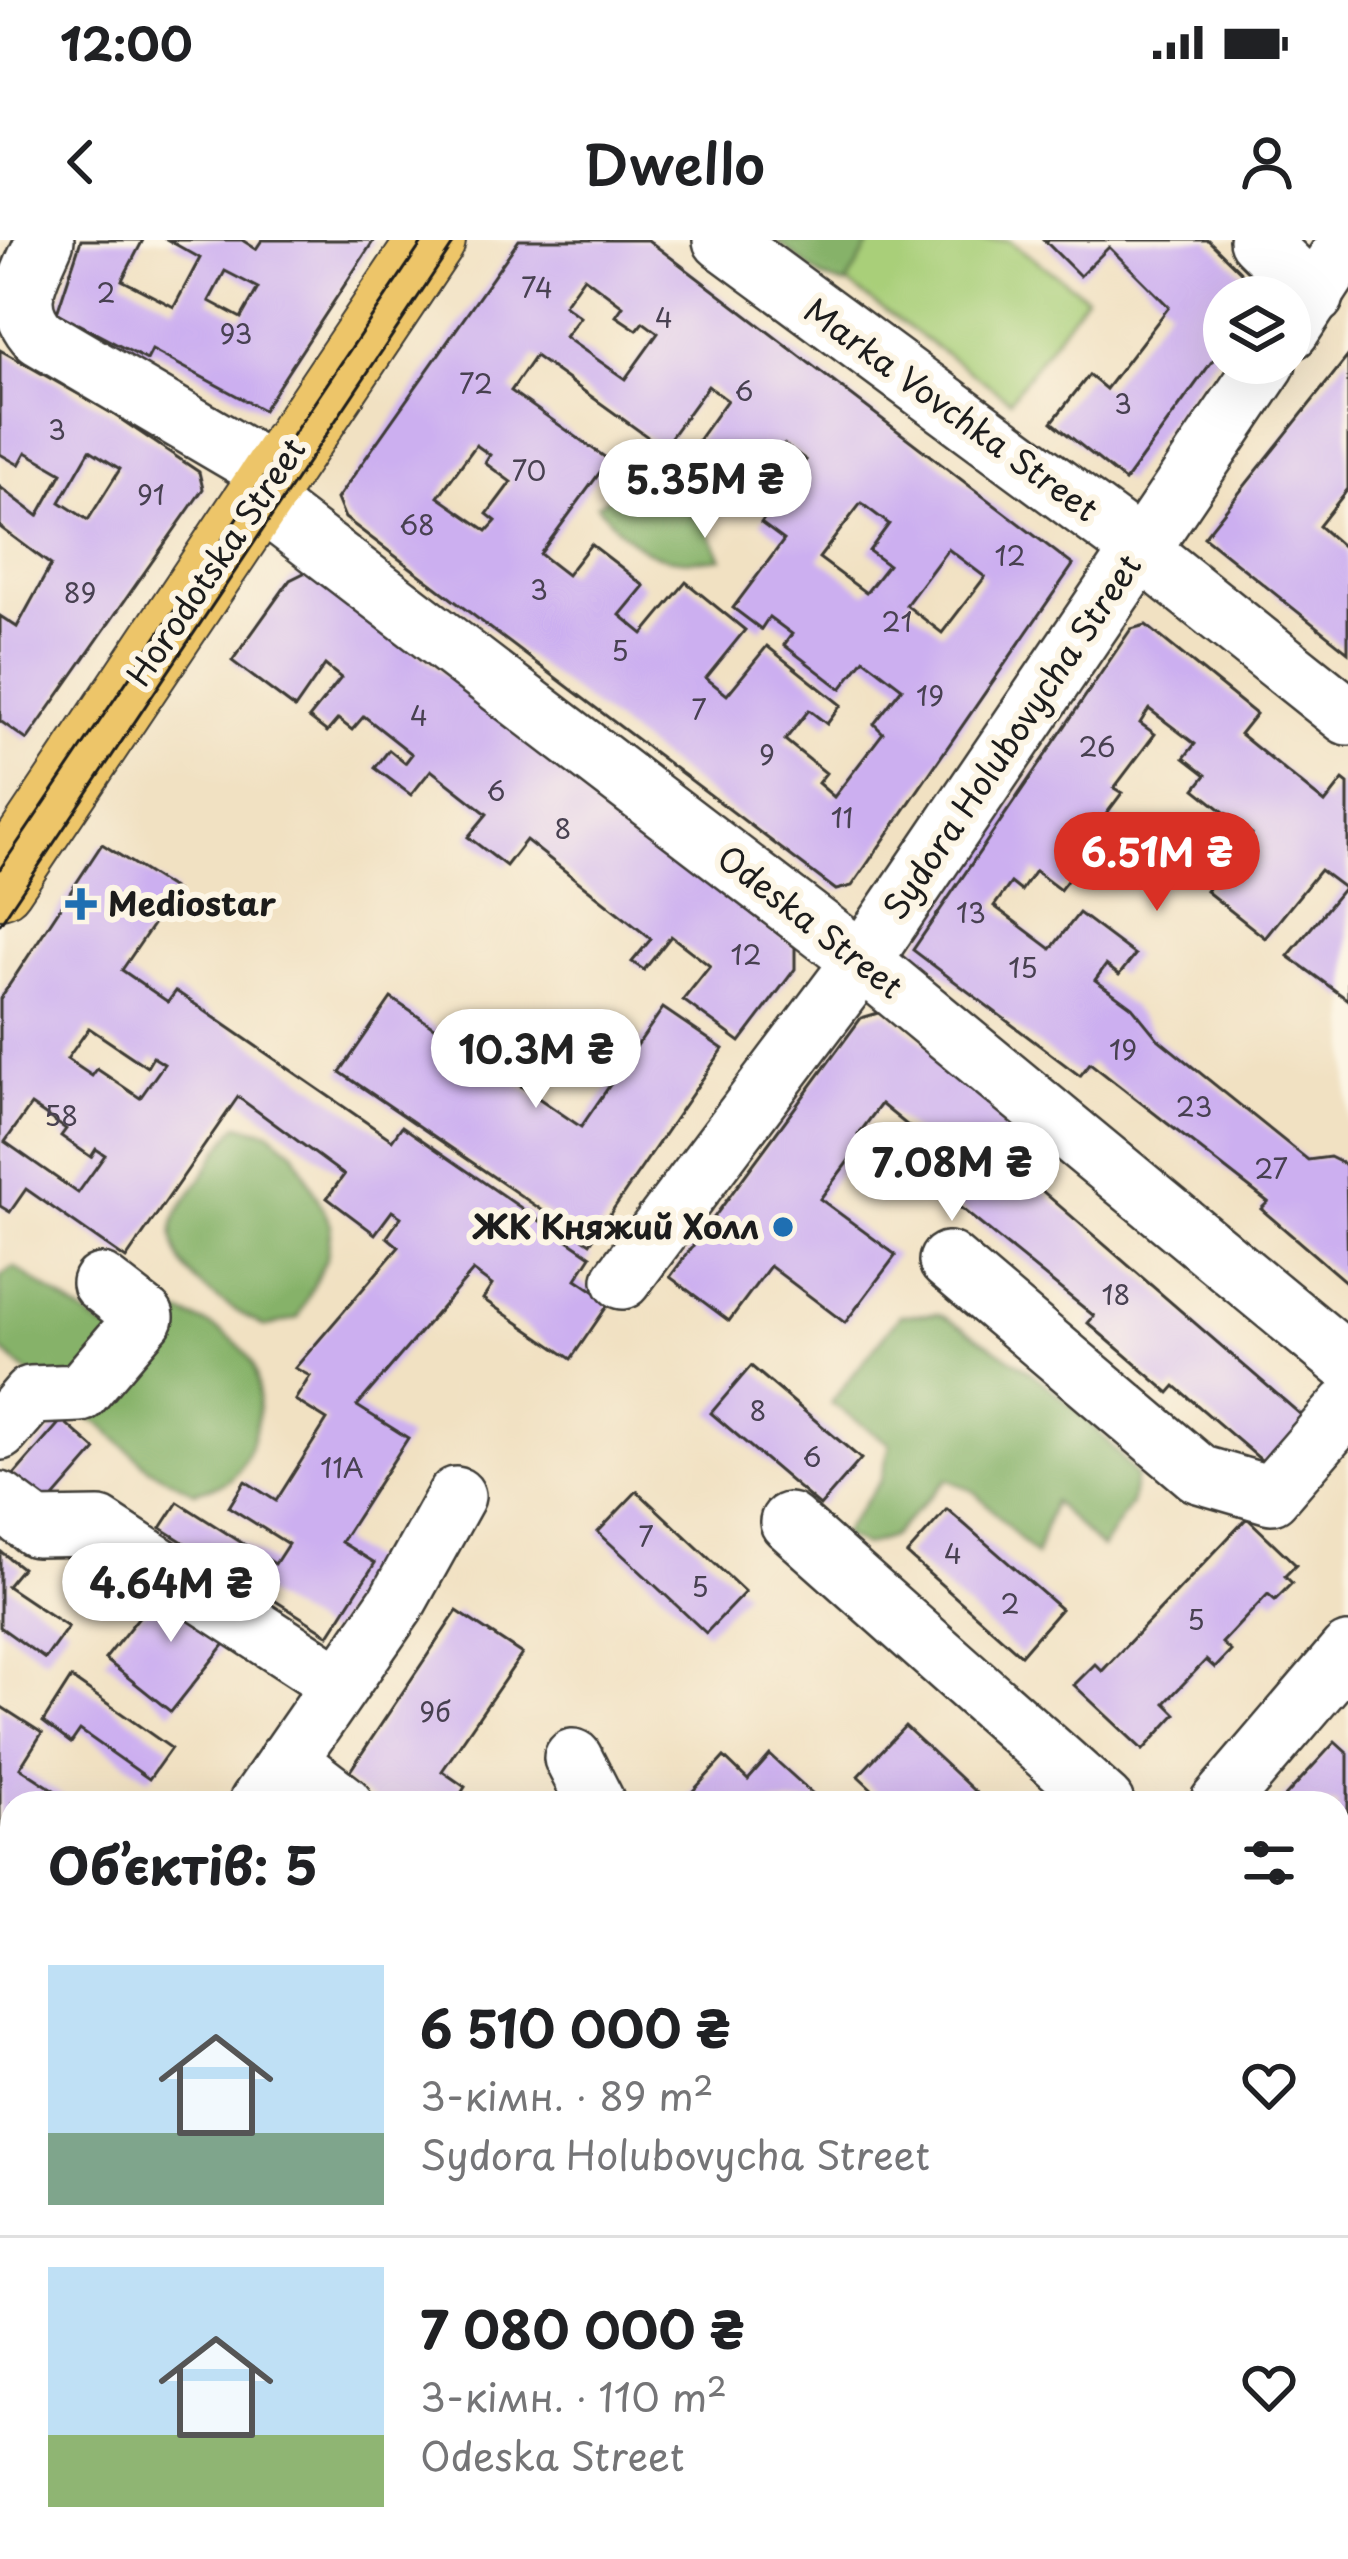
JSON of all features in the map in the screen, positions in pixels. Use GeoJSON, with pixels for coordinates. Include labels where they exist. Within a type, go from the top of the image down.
{"type":"FeatureCollection","features":[{"type":"Feature","properties":{"kind":"main road","name":"Horodotska Street"},"geometry":{"type":"LineString","coordinates":[[0,885],[432,240]]}},
{"type":"Feature","properties":{"kind":"street","name":"Odeska Street"},"geometry":{"type":"LineString","coordinates":[[45,240],[20,301],[26,322],[40,337],[266,487],[862,961],[1348,1363]]}},
{"type":"Feature","properties":{"kind":"street","name":"Marka Vovchka Street"},"geometry":{"type":"LineString","coordinates":[[722,240],[1137,549],[1348,716]]}},
{"type":"Feature","properties":{"kind":"street"},"geometry":{"type":"LineString","coordinates":[[1258,240],[1280,276]]}},
{"type":"Feature","properties":{"kind":"street"},"geometry":{"type":"LineString","coordinates":[[1311,299],[1348,242]]}},
{"type":"Feature","properties":{"kind":"street","name":"Sydora Holubovycha Street"},"geometry":{"type":"LineString","coordinates":[[622,1280],[862,961],[1252,384]]}},
{"type":"Feature","properties":{"kind":"street"},"geometry":{"type":"LineString","coordinates":[[948,1261],[1199,1474],[1271,1495],[1348,1406]]}},
{"type":"Feature","properties":{"kind":"street"},"geometry":{"type":"LineString","coordinates":[[0,1431],[31,1395],[80,1393],[145,1317],[101,1283]]}},
{"type":"Feature","properties":{"kind":"street"},"geometry":{"type":"LineString","coordinates":[[302,1791],[272,1782],[396,1604],[456,1496]]}},
{"type":"Feature","properties":{"kind":"street"},"geometry":{"type":"LineString","coordinates":[[0,1501],[36,1528],[99,1527],[338,1683]]}},
{"type":"Feature","properties":{"kind":"street"},"geometry":{"type":"LineString","coordinates":[[789,1522],[1092,1791]]}},
{"type":"Feature","properties":{"kind":"street"},"geometry":{"type":"LineString","coordinates":[[1229,1791],[1348,1652]]}},
{"type":"Feature","properties":{"kind":"green space"},"geometry":{"type":"Polygon","coordinates":[[[775,240],[872,240],[846,285],[822,278],[775,240]]]}},
{"type":"Feature","properties":{"kind":"green space"},"geometry":{"type":"Polygon","coordinates":[[[871,240],[1008,240],[1086,296],[1010,400],[842,280],[871,240]]]}},
{"type":"Feature","properties":{"kind":"green space"},"geometry":{"type":"Polygon","coordinates":[[[637,479],[703,522],[722,558],[665,558],[625,535],[597,505],[637,479]]]}},
{"type":"Feature","properties":{"kind":"green space"},"geometry":{"type":"Polygon","coordinates":[[[238,1125],[270,1132],[295,1153],[331,1225],[327,1257],[298,1318],[265,1327],[196,1280],[185,1268],[173,1238],[182,1206],[238,1125]]]}},
{"type":"Feature","properties":{"kind":"green space"},"geometry":{"type":"Polygon","coordinates":[[[14,1267],[104,1328],[167,1309],[212,1326],[241,1347],[254,1369],[259,1402],[247,1455],[229,1480],[194,1492],[148,1468],[100,1424],[71,1410],[0,1349],[0,1277],[14,1267]]]}},
{"type":"Feature","properties":{"kind":"green space"},"geometry":{"type":"Polygon","coordinates":[[[939,1314],[1046,1384],[1093,1426],[1136,1476],[1131,1504],[1102,1548],[1053,1502],[1036,1556],[975,1492],[947,1479],[891,1537],[864,1546],[841,1535],[881,1480],[890,1444],[831,1403],[900,1315],[939,1314]]]}},
{"type":"Feature","properties":{"kind":"building"},"geometry":{"type":"Polygon","coordinates":[[[81,240],[143,240],[122,280],[174,307],[200,258],[168,240],[242,240],[256,249],[262,240],[374,240],[263,410],[152,350],[147,360],[57,313],[81,240]],[[225,271],[209,301],[241,318],[258,288],[225,271]]]}},
{"type":"Feature","properties":{"kind":"building"},"geometry":{"type":"Polygon","coordinates":[[[519,240],[648,240],[1073,565],[852,886],[836,890],[345,518],[337,499],[519,240]],[[584,277],[564,305],[580,317],[565,337],[625,379],[658,333],[643,322],[637,330],[616,316],[623,306],[584,277]],[[535,356],[511,391],[609,460],[540,554],[567,575],[591,544],[622,568],[644,586],[620,615],[643,634],[686,582],[745,630],[706,678],[727,695],[767,646],[841,705],[827,724],[809,710],[785,740],[826,773],[818,783],[834,797],[883,733],[874,724],[902,688],[864,659],[841,689],[784,645],[792,634],[769,617],[761,629],[733,608],[784,540],[761,523],[806,460],[784,444],[740,504],[682,463],[727,400],[708,386],[663,448],[535,356]],[[476,445],[438,497],[487,531],[496,521],[487,514],[511,482],[485,463],[490,455],[476,445]],[[861,503],[819,558],[866,593],[888,565],[869,551],[889,524],[861,503]],[[948,549],[906,605],[942,633],[985,577],[948,549]]]}},
{"type":"Feature","properties":{"kind":"building"},"geometry":{"type":"Polygon","coordinates":[[[1044,240],[1208,240],[1245,276],[1203,276],[1203,374],[1125,481],[1052,422],[1089,375],[1106,389],[1169,307],[1109,247],[1080,276],[1044,240]]]}},
{"type":"Feature","properties":{"kind":"building"},"geometry":{"type":"Polygon","coordinates":[[[0,350],[110,412],[199,472],[203,489],[27,740],[0,721],[0,616],[17,627],[51,565],[0,527],[0,487],[38,516],[62,473],[26,452],[19,465],[0,454],[0,350]],[[90,450],[60,502],[88,520],[120,469],[90,450]]]}},
{"type":"Feature","properties":{"kind":"building"},"geometry":{"type":"Polygon","coordinates":[[[1348,356],[1348,489],[1319,526],[1348,551],[1348,652],[1204,537],[1348,356]]]}},
{"type":"Feature","properties":{"kind":"building"},"geometry":{"type":"Polygon","coordinates":[[[310,570],[795,947],[795,969],[740,1042],[683,1000],[710,966],[671,936],[644,970],[632,962],[651,939],[526,840],[506,866],[468,837],[487,814],[431,770],[411,795],[375,768],[389,750],[405,763],[412,754],[364,716],[352,730],[338,719],[327,732],[309,718],[341,678],[325,665],[295,708],[232,661],[290,580],[310,570]]]}},
{"type":"Feature","properties":{"kind":"building"},"geometry":{"type":"Polygon","coordinates":[[[1146,625],[1256,714],[1240,734],[1325,803],[1343,780],[1348,784],[1348,1000],[1288,956],[1344,888],[1320,870],[1265,938],[1206,891],[1252,834],[1195,789],[1206,775],[1184,758],[1195,744],[1149,709],[1140,723],[1155,734],[1114,788],[1122,793],[1107,813],[1177,865],[1157,891],[1087,838],[1077,850],[1085,857],[1060,890],[1035,871],[1021,891],[1011,883],[994,906],[1051,949],[1079,913],[1135,955],[1119,975],[1106,965],[1095,980],[1132,1007],[1158,1039],[1308,1160],[1330,1157],[1346,1165],[1348,1284],[1261,1209],[1268,1202],[1090,1063],[1080,1076],[913,950],[1131,629],[1146,625]]]}},
{"type":"Feature","properties":{"kind":"building"},"geometry":{"type":"Polygon","coordinates":[[[102,844],[176,891],[122,970],[168,1002],[176,991],[392,1140],[402,1126],[591,1256],[576,1279],[610,1302],[571,1359],[483,1299],[492,1285],[473,1271],[357,1406],[408,1438],[341,1542],[375,1563],[329,1635],[161,1528],[178,1502],[275,1564],[288,1544],[229,1507],[245,1481],[276,1501],[327,1420],[295,1400],[310,1376],[295,1368],[399,1247],[387,1237],[401,1217],[392,1211],[375,1234],[327,1198],[344,1175],[238,1097],[126,1259],[26,1189],[10,1212],[0,1206],[0,999],[102,844]],[[89,1028],[67,1059],[92,1076],[97,1069],[140,1098],[164,1064],[153,1057],[147,1067],[89,1028]],[[31,1105],[5,1142],[78,1193],[105,1155],[96,1149],[91,1157],[61,1136],[66,1129],[31,1105]]]}},
{"type":"Feature","properties":{"kind":"building"},"geometry":{"type":"Polygon","coordinates":[[[391,998],[581,1127],[663,1008],[723,1049],[590,1243],[340,1072],[391,998]]]}},
{"type":"Feature","properties":{"kind":"building"},"geometry":{"type":"Polygon","coordinates":[[[885,1011],[1026,1124],[1002,1156],[1308,1421],[1268,1466],[1175,1386],[1169,1393],[1088,1323],[1094,1316],[931,1184],[950,1160],[881,1104],[858,1135],[864,1140],[820,1199],[896,1255],[845,1323],[770,1266],[729,1321],[670,1277],[861,1018],[885,1011]]]}},
{"type":"Feature","properties":{"kind":"building"},"geometry":{"type":"Polygon","coordinates":[[[751,1366],[861,1459],[820,1506],[711,1413],[751,1366]]]}},
{"type":"Feature","properties":{"kind":"building"},"geometry":{"type":"Polygon","coordinates":[[[62,1420],[96,1450],[47,1506],[12,1477],[62,1420]]]}},
{"type":"Feature","properties":{"kind":"building"},"geometry":{"type":"Polygon","coordinates":[[[637,1491],[745,1592],[706,1633],[598,1532],[637,1491]]]}},
{"type":"Feature","properties":{"kind":"building"},"geometry":{"type":"Polygon","coordinates":[[[947,1509],[1061,1609],[1021,1655],[907,1554],[947,1509]]]}},
{"type":"Feature","properties":{"kind":"building"},"geometry":{"type":"Polygon","coordinates":[[[1247,1518],[1296,1565],[1285,1576],[1292,1583],[1275,1600],[1268,1594],[1222,1643],[1231,1651],[1215,1668],[1206,1660],[1165,1703],[1176,1714],[1143,1750],[1074,1685],[1095,1664],[1102,1671],[1247,1518]]]}},
{"type":"Feature","properties":{"kind":"building"},"geometry":{"type":"Polygon","coordinates":[[[0,1551],[22,1568],[7,1586],[68,1627],[45,1659],[0,1627],[0,1551]]]}},
{"type":"Feature","properties":{"kind":"building"},"geometry":{"type":"Polygon","coordinates":[[[170,1578],[236,1630],[171,1712],[105,1659],[170,1578]]]}},
{"type":"Feature","properties":{"kind":"building"},"geometry":{"type":"Polygon","coordinates":[[[457,1611],[522,1654],[442,1771],[465,1787],[462,1791],[360,1791],[344,1780],[457,1611]]]}},
{"type":"Feature","properties":{"kind":"building"},"geometry":{"type":"Polygon","coordinates":[[[71,1678],[171,1748],[149,1779],[80,1730],[71,1743],[43,1722],[71,1678]]]}},
{"type":"Feature","properties":{"kind":"building"},"geometry":{"type":"Polygon","coordinates":[[[0,1706],[42,1733],[20,1768],[55,1791],[0,1791],[0,1706]]]}},
{"type":"Feature","properties":{"kind":"building"},"geometry":{"type":"Polygon","coordinates":[[[905,1726],[974,1791],[874,1791],[858,1776],[905,1726]]]}},
{"type":"Feature","properties":{"kind":"building"},"geometry":{"type":"Polygon","coordinates":[[[1335,1742],[1348,1754],[1348,1791],[1290,1791],[1335,1742]]]}},
{"type":"Feature","properties":{"kind":"building"},"geometry":{"type":"Polygon","coordinates":[[[770,1755],[810,1791],[693,1791],[724,1757],[748,1780],[770,1755]]]}},
{"type":"Feature","properties":{"kind":"tram line"},"geometry":{"type":"LineString","coordinates":[[0,869],[424,240]]}},
{"type":"Feature","properties":{"kind":"tram line"},"geometry":{"type":"LineString","coordinates":[[0,924],[456,240]]}},
{"type":"Feature","properties":{"kind":"place","name":"Mediostar"},"geometry":{"type":"Point","coordinates":[81,904]}},
{"type":"Feature","properties":{"kind":"place","name":"ЖК Княжий Холл"},"geometry":{"type":"Point","coordinates":[783,1227]}}]}
